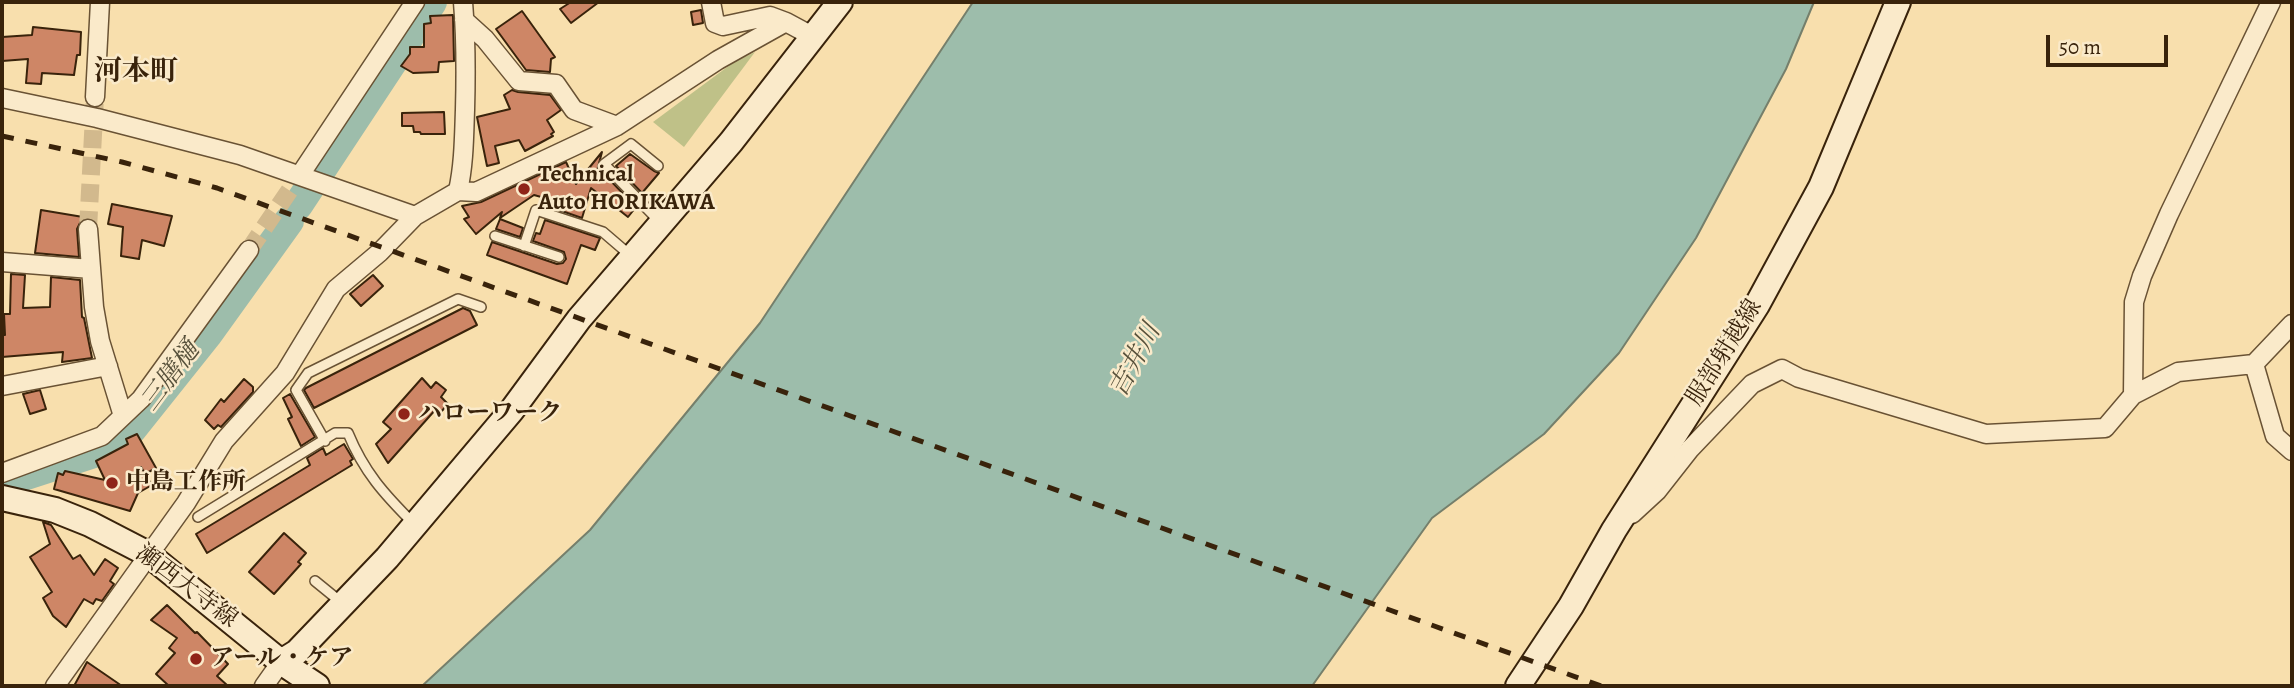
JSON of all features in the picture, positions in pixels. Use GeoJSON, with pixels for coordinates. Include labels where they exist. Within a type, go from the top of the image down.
{"type":"FeatureCollection","features":[{"type":"Feature","properties":{"kind":"main road"},"geometry":{"type":"LineString","coordinates":[[299,673],[297,652],[415,525],[512,410],[579,319],[731,142],[840,2]]}},
{"type":"Feature","properties":{"kind":"main road","name":"服部射越線"},"geometry":{"type":"LineString","coordinates":[[1518,686],[1571,606],[1614,530],[1757,305],[1821,187],[1898,2]]}},
{"type":"Feature","properties":{"kind":"main road","name":"瀬西大寺線"},"geometry":{"type":"LineString","coordinates":[[2,498],[55,510],[90,524],[148,554],[299,673]]}},
{"type":"Feature","properties":{"kind":"street"},"geometry":{"type":"LineString","coordinates":[[95,97],[100,2]]}},
{"type":"Feature","properties":{"kind":"street"},"geometry":{"type":"LineString","coordinates":[[311,178],[415,2]]}},
{"type":"Feature","properties":{"kind":"street"},"geometry":{"type":"LineString","coordinates":[[458,191],[464,148],[466,40],[463,2]]}},
{"type":"Feature","properties":{"kind":"street"},"geometry":{"type":"LineString","coordinates":[[711,2],[715,23],[723,26],[770,16],[813,36]]}},
{"type":"Feature","properties":{"kind":"street"},"geometry":{"type":"LineString","coordinates":[[2133,396],[2134,302],[2141,276],[2271,2]]}},
{"type":"Feature","properties":{"kind":"street"},"geometry":{"type":"LineString","coordinates":[[464,20],[485,39],[519,81],[556,84],[574,110],[617,126]]}},
{"type":"Feature","properties":{"kind":"street"},"geometry":{"type":"LineString","coordinates":[[55,686],[186,503],[224,441],[285,373],[337,289],[380,252],[415,216],[458,191],[476,192],[617,126],[718,60],[786,22]]}},
{"type":"Feature","properties":{"kind":"street"},"geometry":{"type":"LineString","coordinates":[[2,98],[240,155],[415,216]]}},
{"type":"Feature","properties":{"kind":"street"},"geometry":{"type":"LineString","coordinates":[[89,229],[94,306],[122,416]]}},
{"type":"Feature","properties":{"kind":"street"},"geometry":{"type":"LineString","coordinates":[[2,473],[102,436],[141,399],[249,250]]}},
{"type":"Feature","properties":{"kind":"street"},"geometry":{"type":"LineString","coordinates":[[2,262],[91,269]]}},
{"type":"Feature","properties":{"kind":"street"},"geometry":{"type":"LineString","coordinates":[[1614,530],[1657,491],[1690,449],[1752,384],[1782,369],[1800,377],[1986,434],[2105,428],[2133,396],[2179,372],[2253,364],[2292,324]]}},
{"type":"Feature","properties":{"kind":"street"},"geometry":{"type":"LineString","coordinates":[[2253,364],[2275,436],[2292,451]]}},
{"type":"Feature","properties":{"kind":"street"},"geometry":{"type":"LineString","coordinates":[[2,386],[108,366]]}},
{"type":"Feature","properties":{"kind":"street"},"geometry":{"type":"LineString","coordinates":[[264,686],[299,673]]}},
{"type":"Feature","properties":{"kind":"lane"},"geometry":{"type":"LineString","coordinates":[[658,166],[631,144],[604,164],[662,223]]}},
{"type":"Feature","properties":{"kind":"lane"},"geometry":{"type":"LineString","coordinates":[[524,246],[536,210],[603,232],[632,257]]}},
{"type":"Feature","properties":{"kind":"lane"},"geometry":{"type":"LineString","coordinates":[[495,236],[559,257]]}},
{"type":"Feature","properties":{"kind":"lane"},"geometry":{"type":"LineString","coordinates":[[326,441],[296,390],[309,373],[458,299],[481,307]]}},
{"type":"Feature","properties":{"kind":"lane"},"geometry":{"type":"LineString","coordinates":[[198,517],[326,441],[335,433],[348,433],[359,460],[380,491],[415,525]]}},
{"type":"Feature","properties":{"kind":"lane"},"geometry":{"type":"LineString","coordinates":[[315,581],[343,604]]}},
{"type":"Feature","properties":{"kind":"green space"},"geometry":{"type":"Polygon","coordinates":[[[755,52],[684,147],[653,122],[734,62],[755,52]]]}},
{"type":"Feature","properties":{"kind":"water","name":"吉井川"},"geometry":{"type":"Polygon","coordinates":[[[973,2],[1814,2],[1786,69],[1696,238],[1619,353],[1544,434],[1432,518],[1312,686],[422,686],[590,530],[760,323],[973,2]]]}},
{"type":"Feature","properties":{"kind":"building"},"geometry":{"type":"Polygon","coordinates":[[[571,2],[599,2],[571,23],[560,9],[571,2]]]}},
{"type":"Feature","properties":{"kind":"building"},"geometry":{"type":"Polygon","coordinates":[[[701,10],[703,23],[693,25],[691,12],[701,10]]]}},
{"type":"Feature","properties":{"kind":"building"},"geometry":{"type":"Polygon","coordinates":[[[522,11],[555,57],[551,59],[550,72],[526,70],[496,29],[522,11]]]}},
{"type":"Feature","properties":{"kind":"building"},"geometry":{"type":"Polygon","coordinates":[[[453,15],[454,61],[439,62],[438,72],[413,73],[401,66],[410,54],[410,47],[424,47],[424,24],[431,23],[430,16],[453,15]]]}},
{"type":"Feature","properties":{"kind":"building"},"geometry":{"type":"Polygon","coordinates":[[[33,27],[81,32],[80,55],[77,55],[74,75],[42,73],[41,84],[26,83],[28,59],[2,61],[2,37],[32,35],[33,27]]]}},
{"type":"Feature","properties":{"kind":"building"},"geometry":{"type":"Polygon","coordinates":[[[512,90],[550,95],[561,110],[547,120],[554,132],[551,134],[553,136],[525,151],[519,140],[495,146],[499,163],[487,166],[477,117],[510,109],[504,95],[512,90]]]}},
{"type":"Feature","properties":{"kind":"building"},"geometry":{"type":"Polygon","coordinates":[[[444,112],[445,134],[421,134],[414,132],[413,126],[402,126],[402,113],[444,112]]]}},
{"type":"Feature","properties":{"kind":"building"},"geometry":{"type":"Polygon","coordinates":[[[602,152],[597,171],[607,177],[636,207],[628,217],[591,188],[582,218],[550,207],[552,200],[534,195],[500,218],[502,212],[476,234],[464,219],[469,217],[462,206],[481,202],[566,162],[576,184],[602,152]]]}},
{"type":"Feature","properties":{"kind":"building"},"geometry":{"type":"Polygon","coordinates":[[[630,154],[659,173],[642,193],[616,166],[630,154]]]}},
{"type":"Feature","properties":{"kind":"building"},"geometry":{"type":"Polygon","coordinates":[[[112,204],[172,216],[164,246],[142,240],[139,259],[121,256],[123,227],[108,224],[112,204]]]}},
{"type":"Feature","properties":{"kind":"building"},"geometry":{"type":"Polygon","coordinates":[[[41,210],[83,217],[77,229],[79,257],[35,253],[41,210]]]}},
{"type":"Feature","properties":{"kind":"building"},"geometry":{"type":"Polygon","coordinates":[[[500,219],[523,228],[520,237],[496,229],[500,219]]]}},
{"type":"Feature","properties":{"kind":"building"},"geometry":{"type":"Polygon","coordinates":[[[545,220],[600,238],[595,250],[581,245],[567,284],[487,255],[492,242],[557,264],[563,263],[566,259],[564,252],[533,241],[536,233],[540,234],[545,220]]]}},
{"type":"Feature","properties":{"kind":"building"},"geometry":{"type":"Polygon","coordinates":[[[11,274],[25,275],[23,308],[50,307],[51,277],[80,280],[82,317],[92,358],[62,362],[63,352],[2,357],[4,314],[10,314],[11,274]]]}},
{"type":"Feature","properties":{"kind":"building"},"geometry":{"type":"Polygon","coordinates":[[[373,275],[383,286],[361,306],[350,294],[373,275]]]}},
{"type":"Feature","properties":{"kind":"building"},"geometry":{"type":"Polygon","coordinates":[[[463,308],[470,311],[477,325],[314,408],[304,390],[306,388],[463,308]]]}},
{"type":"Feature","properties":{"kind":"building"},"geometry":{"type":"Polygon","coordinates":[[[422,378],[431,388],[436,382],[446,390],[441,397],[448,404],[440,413],[436,409],[388,463],[376,444],[391,429],[383,422],[422,378]]]}},
{"type":"Feature","properties":{"kind":"building"},"geometry":{"type":"Polygon","coordinates":[[[244,379],[253,387],[253,392],[221,427],[218,425],[214,429],[205,420],[221,399],[224,402],[244,379]]]}},
{"type":"Feature","properties":{"kind":"building"},"geometry":{"type":"Polygon","coordinates":[[[40,390],[46,409],[30,414],[23,394],[40,390]]]}},
{"type":"Feature","properties":{"kind":"building"},"geometry":{"type":"Polygon","coordinates":[[[290,394],[315,437],[301,446],[288,419],[292,417],[283,398],[290,394]]]}},
{"type":"Feature","properties":{"kind":"building"},"geometry":{"type":"Polygon","coordinates":[[[137,434],[156,468],[145,474],[152,485],[138,493],[130,511],[54,489],[58,473],[63,475],[65,471],[105,480],[96,461],[128,444],[126,439],[137,434]]]}},
{"type":"Feature","properties":{"kind":"building"},"geometry":{"type":"Polygon","coordinates":[[[344,444],[353,459],[350,461],[352,465],[207,553],[196,534],[310,465],[307,458],[323,448],[326,455],[344,444]]]}},
{"type":"Feature","properties":{"kind":"building"},"geometry":{"type":"Polygon","coordinates":[[[43,522],[51,525],[73,559],[80,555],[94,575],[105,559],[118,568],[110,581],[114,584],[102,601],[96,599],[93,604],[84,599],[66,627],[53,616],[43,598],[52,592],[30,557],[50,544],[43,522]]]}},
{"type":"Feature","properties":{"kind":"building"},"geometry":{"type":"Polygon","coordinates":[[[284,533],[306,553],[298,562],[301,564],[274,594],[249,572],[284,533]]]}},
{"type":"Feature","properties":{"kind":"building","name":"アール・ケア"},"geometry":{"type":"Polygon","coordinates":[[[167,605],[228,664],[217,676],[228,686],[169,686],[156,674],[175,653],[169,648],[177,638],[151,620],[167,605]]]}},
{"type":"Feature","properties":{"kind":"building"},"geometry":{"type":"Polygon","coordinates":[[[87,662],[122,686],[74,686],[87,662]]]}},
{"type":"Feature","properties":{"kind":"waterway","name":"三膳樋"},"geometry":{"type":"LineString","coordinates":[[298,205],[432,2]]}},
{"type":"Feature","properties":{"kind":"waterway","name":"三膳樋"},"geometry":{"type":"LineString","coordinates":[[11,480],[97,452],[132,429],[207,335],[289,221]]}},
{"type":"Feature","properties":{"kind":"tunnel"},"geometry":{"type":"LineString","coordinates":[[88,229],[95,97]]}},
{"type":"Feature","properties":{"kind":"tunnel"},"geometry":{"type":"LineString","coordinates":[[249,250],[302,172]]}},
{"type":"Feature","properties":{"kind":"railway"},"geometry":{"type":"LineString","coordinates":[[2,136],[122,162],[217,188],[1601,686]]}},
{"type":"Feature","properties":{"kind":"place","name":"Technical Auto HORIKAWA"},"geometry":{"type":"Point","coordinates":[524,189]}},
{"type":"Feature","properties":{"kind":"place","name":"ハローワーク"},"geometry":{"type":"Point","coordinates":[404,414]}},
{"type":"Feature","properties":{"kind":"place","name":"中島工作所"},"geometry":{"type":"Point","coordinates":[112,483]}},
{"type":"Feature","properties":{"kind":"place","name":"アール・ケア"},"geometry":{"type":"Point","coordinates":[196,659]}},
{"type":"Feature","properties":{"kind":"district","name":"河本町"},"geometry":{"type":"Point","coordinates":[136,73]}}]}
